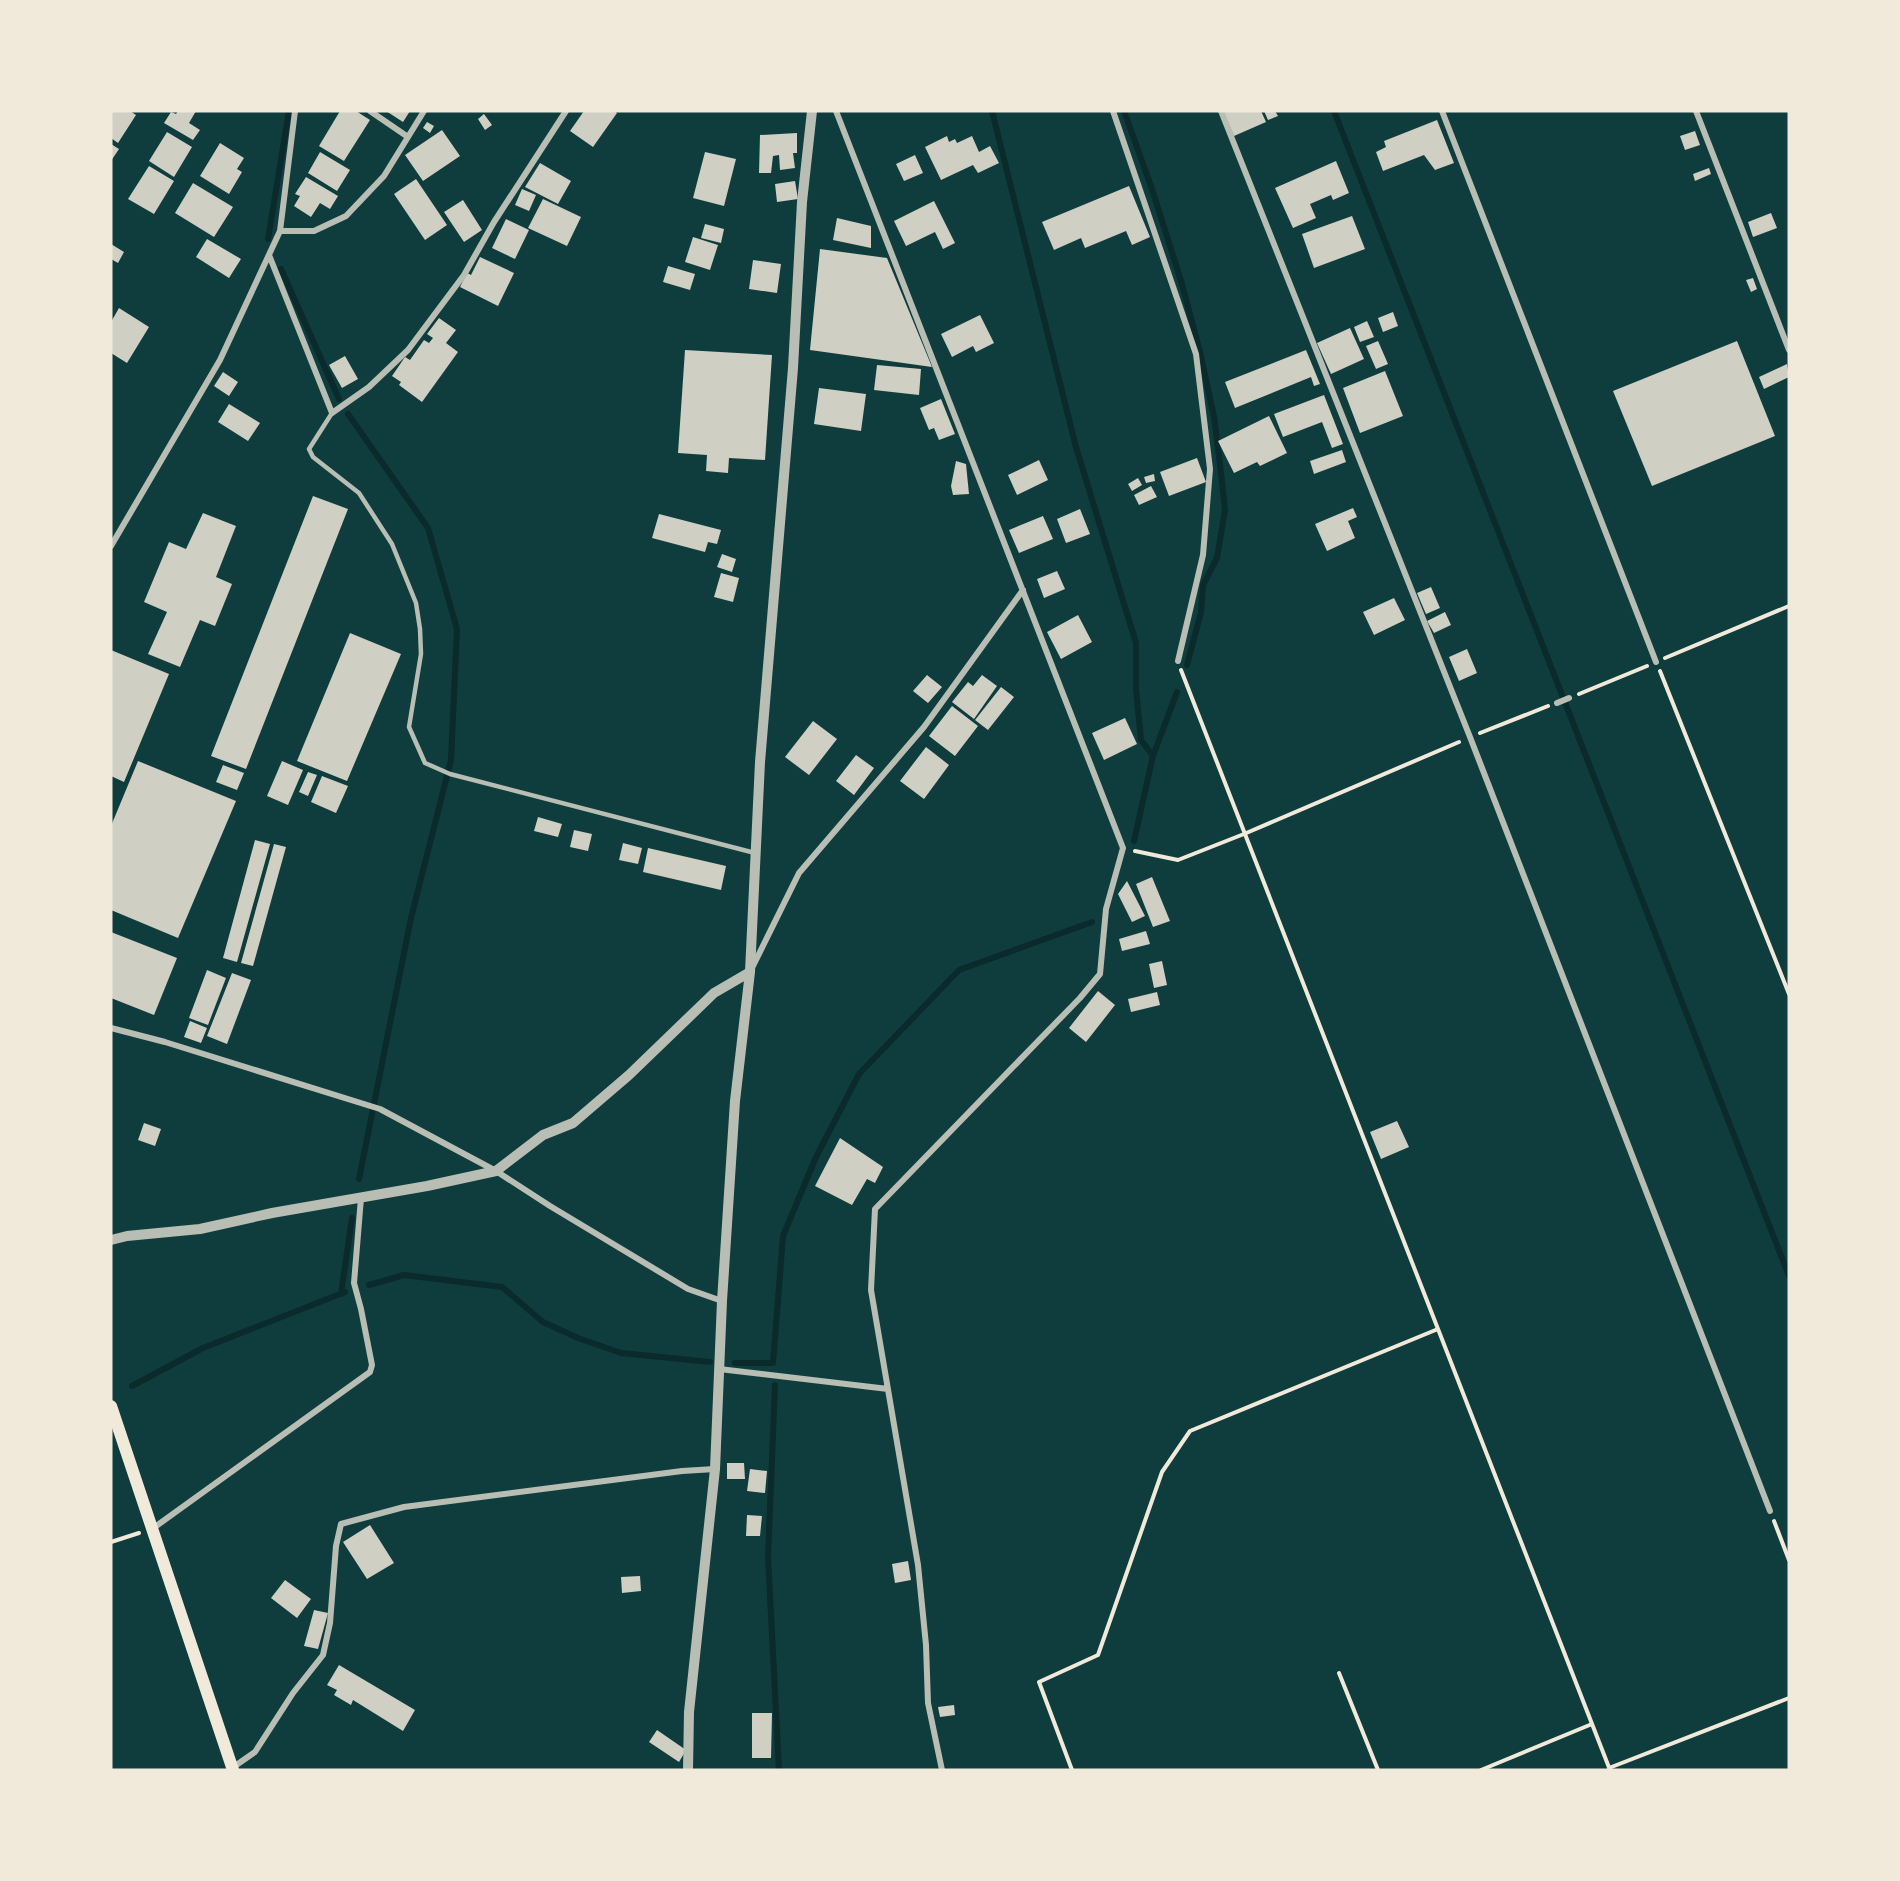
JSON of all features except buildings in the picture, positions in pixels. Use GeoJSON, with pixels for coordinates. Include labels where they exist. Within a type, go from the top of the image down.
{"type":"FeatureCollection","features":[{"type":"Feature","properties":{"kind":"main road"},"geometry":{"type":"LineString","coordinates":[[111,1406],[233,1769]]}},
{"type":"Feature","properties":{"kind":"street"},"geometry":{"type":"LineString","coordinates":[[111,546],[220,360],[280,231],[295,111]]}},
{"type":"Feature","properties":{"kind":"street"},"geometry":{"type":"LineString","coordinates":[[370,111],[408,137]]}},
{"type":"Feature","properties":{"kind":"street"},"geometry":{"type":"LineString","coordinates":[[280,231],[314,231],[346,216],[384,176],[424,111]]}},
{"type":"Feature","properties":{"kind":"street"},"geometry":{"type":"LineString","coordinates":[[269,255],[332,413],[369,387],[414,342],[464,275],[494,222],[566,111]]}},
{"type":"Feature","properties":{"kind":"street"},"geometry":{"type":"LineString","coordinates":[[688,1770],[688,1712],[715,1469],[722,1301],[735,1101],[750,972],[760,762],[793,368],[802,202],[812,111]]}},
{"type":"Feature","properties":{"kind":"street"},"geometry":{"type":"LineString","coordinates":[[836,111],[1123,848],[1106,909],[1100,974],[1080,998],[875,1209],[871,1290],[918,1565],[926,1645],[928,1703],[942,1770]]}},
{"type":"Feature","properties":{"kind":"street"},"geometry":{"type":"LineString","coordinates":[[1113,111],[1196,354],[1210,469],[1203,555],[1178,661]]}},
{"type":"Feature","properties":{"kind":"street"},"geometry":{"type":"LineString","coordinates":[[1221,111],[1470,737],[1770,1511]]}},
{"type":"Feature","properties":{"kind":"street"},"geometry":{"type":"LineString","coordinates":[[1442,111],[1656,662]]}},
{"type":"Feature","properties":{"kind":"street"},"geometry":{"type":"LineString","coordinates":[[1696,111],[1789,350]]}},
{"type":"Feature","properties":{"kind":"street"},"geometry":{"type":"LineString","coordinates":[[111,1240],[127,1236],[200,1229],[272,1213],[496,1171],[543,1135],[573,1123],[629,1075],[714,993],[750,972],[800,873],[924,728],[1023,590]]}},
{"type":"Feature","properties":{"kind":"street"},"geometry":{"type":"LineString","coordinates":[[1557,703],[1569,698]]}},
{"type":"Feature","properties":{"kind":"street"},"geometry":{"type":"LineString","coordinates":[[111,1028],[165,1042],[380,1109],[496,1171],[688,1289],[722,1301]]}},
{"type":"Feature","properties":{"kind":"street"},"geometry":{"type":"LineString","coordinates":[[152,1529],[370,1372],[372,1365],[354,1283],[361,1198]]}},
{"type":"Feature","properties":{"kind":"street"},"geometry":{"type":"LineString","coordinates":[[719,1369],[888,1389]]}},
{"type":"Feature","properties":{"kind":"street"},"geometry":{"type":"LineString","coordinates":[[233,1769],[255,1752],[293,1693],[323,1655],[330,1623],[336,1546],[341,1524],[404,1508],[682,1471],[715,1469]]}},
{"type":"Feature","properties":{"kind":"lane"},"geometry":{"type":"LineString","coordinates":[[332,413],[309,449],[313,457],[359,494],[392,544],[416,603],[421,654],[409,727],[425,763],[442,772],[756,853]]}},
{"type":"Feature","properties":{"kind":"path"},"geometry":{"type":"LineString","coordinates":[[1569,698],[1789,606]]}},
{"type":"Feature","properties":{"kind":"path"},"geometry":{"type":"LineString","coordinates":[[1178,661],[1610,1769],[1789,1698]]}},
{"type":"Feature","properties":{"kind":"path"},"geometry":{"type":"LineString","coordinates":[[1656,662],[1789,994]]}},
{"type":"Feature","properties":{"kind":"path"},"geometry":{"type":"LineString","coordinates":[[1123,848],[1178,860],[1470,737],[1557,703]]}},
{"type":"Feature","properties":{"kind":"path"},"geometry":{"type":"LineString","coordinates":[[1072,1770],[1039,1682],[1098,1654],[1162,1472],[1190,1431],[1438,1329]]}},
{"type":"Feature","properties":{"kind":"path"},"geometry":{"type":"LineString","coordinates":[[1770,1511],[1789,1560]]}},
{"type":"Feature","properties":{"kind":"path"},"geometry":{"type":"LineString","coordinates":[[111,1542],[152,1529]]}},
{"type":"Feature","properties":{"kind":"path"},"geometry":{"type":"LineString","coordinates":[[1339,1673],[1378,1770]]}},
{"type":"Feature","properties":{"kind":"path"},"geometry":{"type":"LineString","coordinates":[[1480,1770],[1592,1724]]}},
{"type":"Feature","properties":{"kind":"waterway"},"geometry":{"type":"LineString","coordinates":[[268,239],[289,111]]}},
{"type":"Feature","properties":{"kind":"waterway"},"geometry":{"type":"LineString","coordinates":[[992,111],[1076,447],[1136,643],[1136,689],[1141,740],[1153,756]]}},
{"type":"Feature","properties":{"kind":"waterway"},"geometry":{"type":"LineString","coordinates":[[1124,111],[1182,284],[1214,417],[1220,464],[1225,510],[1217,558],[1203,585],[1201,612],[1187,665]]}},
{"type":"Feature","properties":{"kind":"waterway"},"geometry":{"type":"LineString","coordinates":[[1334,111],[1789,1276]]}},
{"type":"Feature","properties":{"kind":"waterway"},"geometry":{"type":"LineString","coordinates":[[281,269],[339,399]]}},
{"type":"Feature","properties":{"kind":"waterway"},"geometry":{"type":"LineString","coordinates":[[348,414],[428,528],[457,629],[451,760],[411,918],[359,1179]]}},
{"type":"Feature","properties":{"kind":"waterway"},"geometry":{"type":"LineString","coordinates":[[1134,841],[1153,756],[1177,692]]}},
{"type":"Feature","properties":{"kind":"waterway"},"geometry":{"type":"LineString","coordinates":[[735,1363],[773,1363],[783,1236],[816,1157],[859,1074],[959,970],[1092,922]]}},
{"type":"Feature","properties":{"kind":"waterway"},"geometry":{"type":"LineString","coordinates":[[341,1294],[352,1218]]}},
{"type":"Feature","properties":{"kind":"waterway"},"geometry":{"type":"LineString","coordinates":[[369,1285],[404,1275],[502,1287],[543,1322],[578,1338],[621,1353],[710,1362]]}},
{"type":"Feature","properties":{"kind":"waterway"},"geometry":{"type":"LineString","coordinates":[[132,1386],[203,1348],[345,1292]]}},
{"type":"Feature","properties":{"kind":"waterway"},"geometry":{"type":"LineString","coordinates":[[775,1385],[768,1557],[779,1770]]}}]}
